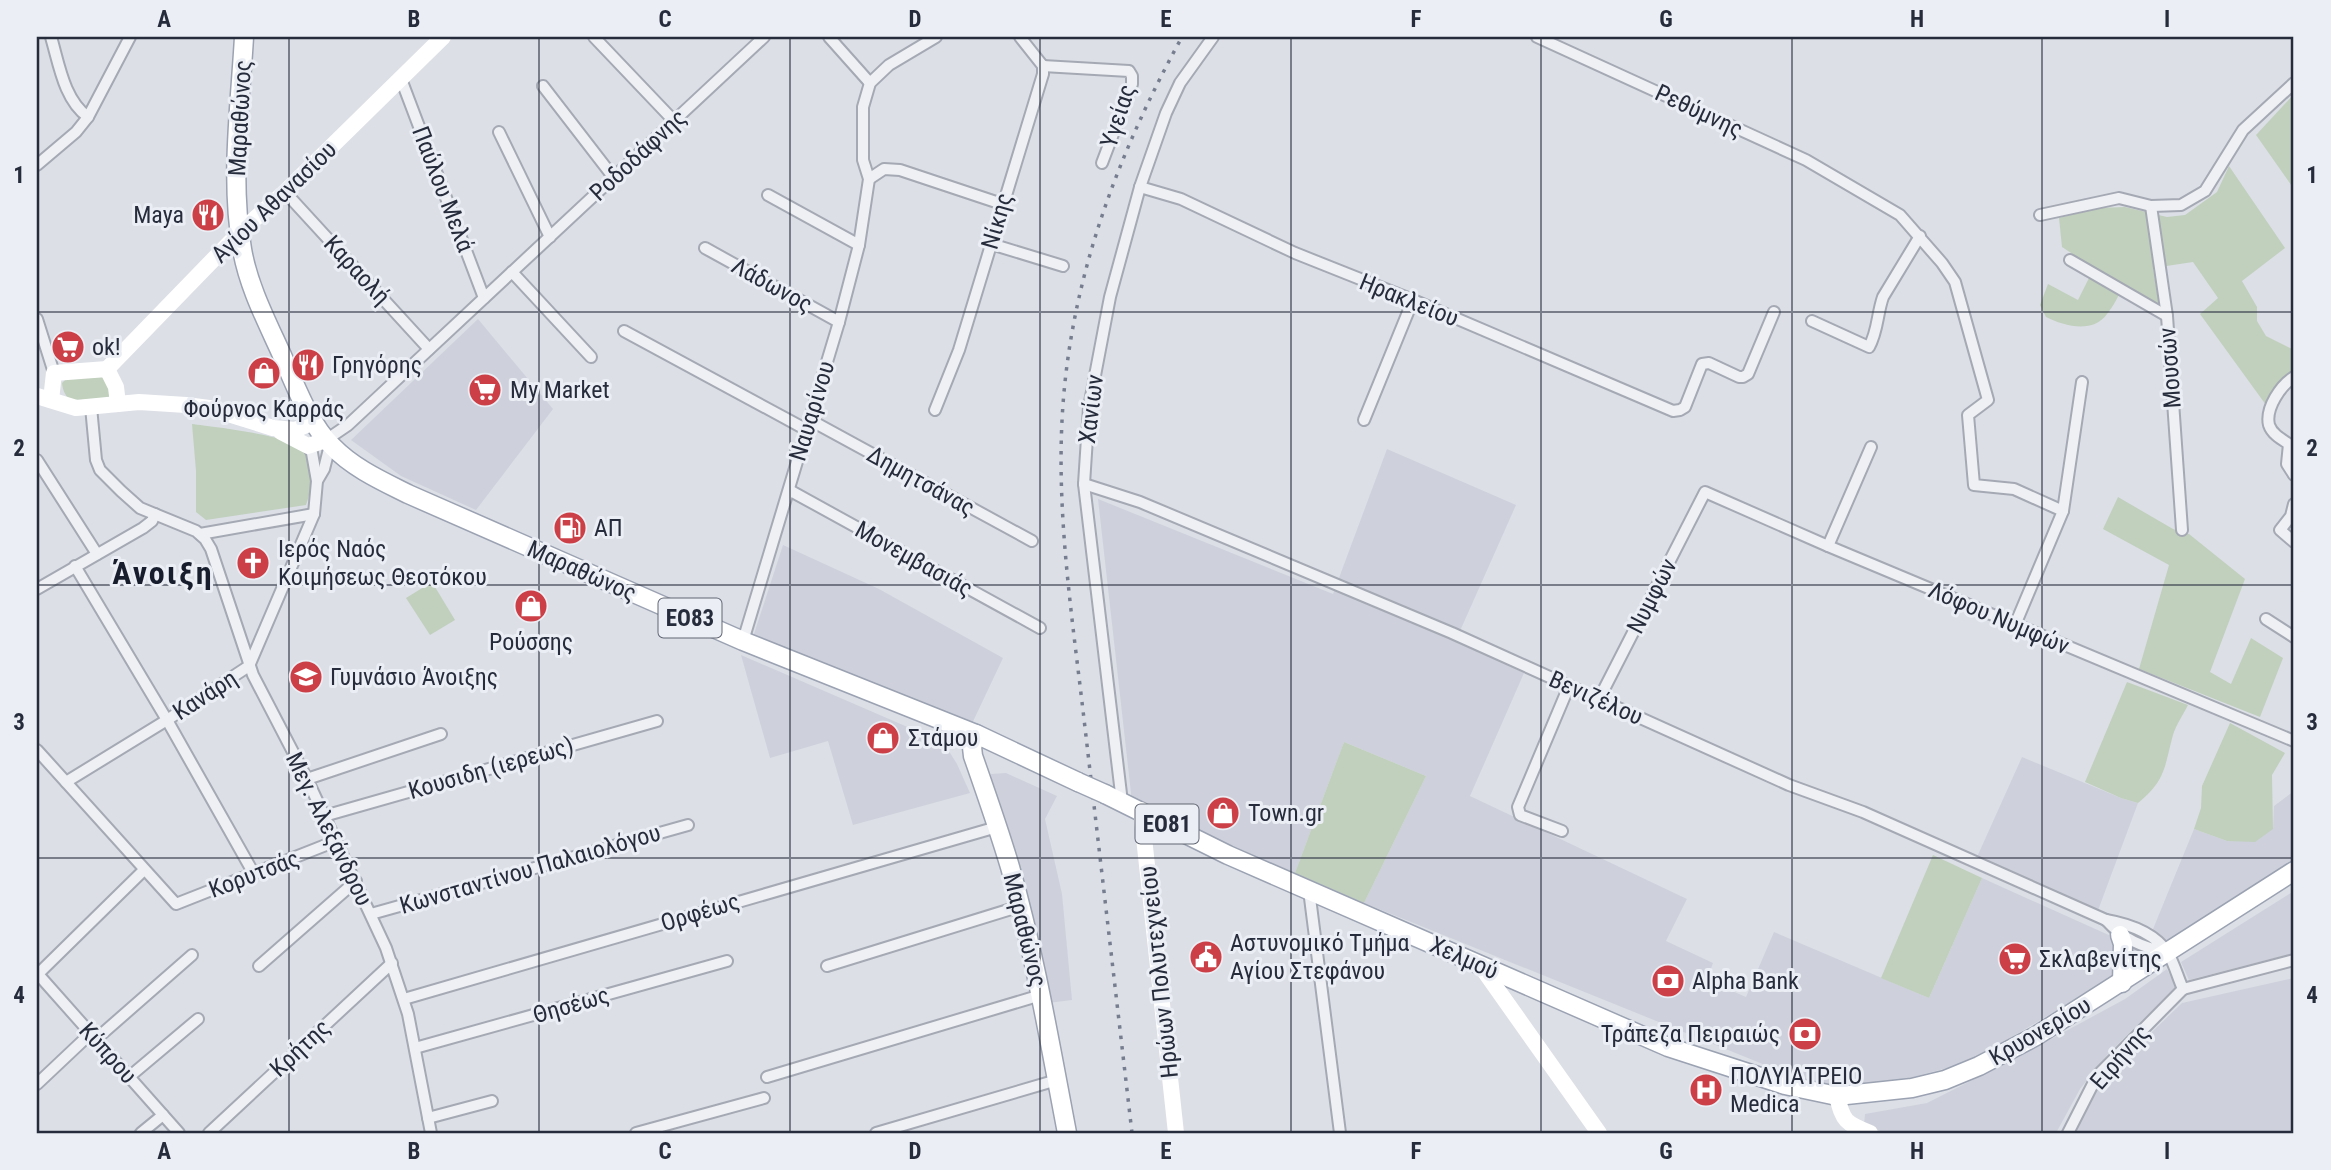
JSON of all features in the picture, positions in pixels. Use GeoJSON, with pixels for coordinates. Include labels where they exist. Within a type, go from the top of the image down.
{"type":"FeatureCollection","features":[{"type":"Feature","properties":{"kind":"main road","name":"Μαραθώνος"},"geometry":{"type":"LineString","coordinates":[[244,37],[236,176],[242,251],[262,312],[314,422],[328,443],[360,468],[408,494],[743,641],[976,734],[972,747],[973,756],[1020,906],[1041,995],[1067,1133]]}},
{"type":"Feature","properties":{"kind":"main road","name":"Χελμού"},"geometry":{"type":"LineString","coordinates":[[976,734],[1141,810],[1228,855],[1668,1047],[1767,1080],[1837,1096]]}},
{"type":"Feature","properties":{"kind":"main road","name":"Κρυονερίου"},"geometry":{"type":"LineString","coordinates":[[1837,1096],[1912,1088],[1945,1080],[1979,1066],[2036,1037],[2294,871]]}},
{"type":"Feature","properties":{"kind":"main road"},"geometry":{"type":"LineString","coordinates":[[2120,935],[2123,944],[2122,982]]}},
{"type":"Feature","properties":{"kind":"street"},"geometry":{"type":"LineString","coordinates":[[51,37],[67,89],[77,109],[88,117]]}},
{"type":"Feature","properties":{"kind":"street"},"geometry":{"type":"LineString","coordinates":[[37,166],[76,132],[88,117],[130,37]]}},
{"type":"Feature","properties":{"kind":"street","name":"Αγίου Αθανασίου"},"geometry":{"type":"LineString","coordinates":[[107,369],[240,232],[285,192],[443,37]]}},
{"type":"Feature","properties":{"kind":"street"},"geometry":{"type":"LineString","coordinates":[[594,37],[674,121]]}},
{"type":"Feature","properties":{"kind":"street","name":"Ροδοδάφνης"},"geometry":{"type":"LineString","coordinates":[[328,443],[764,37]]}},
{"type":"Feature","properties":{"kind":"street"},"geometry":{"type":"LineString","coordinates":[[829,37],[870,83]]}},
{"type":"Feature","properties":{"kind":"street"},"geometry":{"type":"LineString","coordinates":[[933,37],[889,65],[870,83],[863,107],[863,160],[869,179],[884,169],[900,170],[1002,204]]}},
{"type":"Feature","properties":{"kind":"street"},"geometry":{"type":"LineString","coordinates":[[1020,37],[1043,66]]}},
{"type":"Feature","properties":{"kind":"street","name":"Χανίων"},"geometry":{"type":"LineString","coordinates":[[1113,798],[1084,484],[1085,445],[1096,365],[1110,297],[1140,187],[1166,113],[1180,83],[1213,37]]}},
{"type":"Feature","properties":{"kind":"street","name":"Ρεθύμνης"},"geometry":{"type":"LineString","coordinates":[[1537,37],[1807,160],[1900,215],[1920,236],[1955,282],[1988,400],[1968,415],[1973,485],[2014,489],[2063,510]]}},
{"type":"Feature","properties":{"kind":"street","name":"Υγείας"},"geometry":{"type":"LineString","coordinates":[[1043,66],[1129,71],[1132,84],[1102,163]]}},
{"type":"Feature","properties":{"kind":"street","name":"Νίκης"},"geometry":{"type":"LineString","coordinates":[[935,410],[959,350],[1043,66]]}},
{"type":"Feature","properties":{"kind":"street","name":"Παύλου Μελά"},"geometry":{"type":"LineString","coordinates":[[401,79],[484,298]]}},
{"type":"Feature","properties":{"kind":"street"},"geometry":{"type":"LineString","coordinates":[[2040,215],[2119,198],[2151,206],[2180,205],[2205,191],[2243,130],[2294,83]]}},
{"type":"Feature","properties":{"kind":"street"},"geometry":{"type":"LineString","coordinates":[[543,86],[614,177]]}},
{"type":"Feature","properties":{"kind":"street"},"geometry":{"type":"LineString","coordinates":[[499,132],[550,237]]}},
{"type":"Feature","properties":{"kind":"street","name":"Ναυαρίνου"},"geometry":{"type":"LineString","coordinates":[[743,641],[839,322],[859,245],[869,179]]}},
{"type":"Feature","properties":{"kind":"street","name":"Ηρακλείου"},"geometry":{"type":"LineString","coordinates":[[1140,187],[1181,200],[1295,253],[1413,300],[1673,411],[1685,407],[1702,364],[1709,363],[1739,377],[1748,374],[1774,312]]}},
{"type":"Feature","properties":{"kind":"street","name":"Καραολή"},"geometry":{"type":"LineString","coordinates":[[285,192],[429,349]]}},
{"type":"Feature","properties":{"kind":"street"},"geometry":{"type":"LineString","coordinates":[[768,195],[859,245]]}},
{"type":"Feature","properties":{"kind":"street","name":"Μουσών"},"geometry":{"type":"LineString","coordinates":[[2151,206],[2167,316],[2182,530]]}},
{"type":"Feature","properties":{"kind":"street"},"geometry":{"type":"LineString","coordinates":[[1812,321],[1868,347],[1877,327],[1883,297],[1920,236]]}},
{"type":"Feature","properties":{"kind":"street"},"geometry":{"type":"LineString","coordinates":[[991,244],[1063,266]]}},
{"type":"Feature","properties":{"kind":"street","name":"Λάδωνος"},"geometry":{"type":"LineString","coordinates":[[705,248],[839,322]]}},
{"type":"Feature","properties":{"kind":"street"},"geometry":{"type":"LineString","coordinates":[[2070,260],[2167,316]]}},
{"type":"Feature","properties":{"kind":"street"},"geometry":{"type":"LineString","coordinates":[[512,272],[591,357]]}},
{"type":"Feature","properties":{"kind":"street"},"geometry":{"type":"LineString","coordinates":[[1364,420],[1413,300]]}},
{"type":"Feature","properties":{"kind":"street"},"geometry":{"type":"LineString","coordinates":[[37,320],[54,373],[44,398],[76,408],[155,402],[198,406],[273,428],[308,446],[312,453],[317,481]]}},
{"type":"Feature","properties":{"kind":"street","name":"Δημητσάνας"},"geometry":{"type":"LineString","coordinates":[[624,331],[1031,541]]}},
{"type":"Feature","properties":{"kind":"street"},"geometry":{"type":"LineString","coordinates":[[54,373],[107,369],[116,387],[118,404]]}},
{"type":"Feature","properties":{"kind":"street"},"geometry":{"type":"LineString","coordinates":[[2294,377],[2287,381],[2274,399],[2269,415],[2269,426],[2274,434],[2289,444],[2287,464],[2294,475]]}},
{"type":"Feature","properties":{"kind":"street"},"geometry":{"type":"LineString","coordinates":[[2015,625],[2063,510],[2082,382]]}},
{"type":"Feature","properties":{"kind":"street"},"geometry":{"type":"LineString","coordinates":[[90,407],[98,466],[140,508],[200,534],[314,514]]}},
{"type":"Feature","properties":{"kind":"street"},"geometry":{"type":"LineString","coordinates":[[273,428],[295,430],[314,422]]}},
{"type":"Feature","properties":{"kind":"street"},"geometry":{"type":"LineString","coordinates":[[308,446],[328,443]]}},
{"type":"Feature","properties":{"kind":"street","name":"Κανάρη"},"geometry":{"type":"LineString","coordinates":[[66,782],[249,666],[314,514],[317,481],[324,469],[328,443]]}},
{"type":"Feature","properties":{"kind":"street"},"geometry":{"type":"LineString","coordinates":[[1828,546],[1871,447]]}},
{"type":"Feature","properties":{"kind":"street"},"geometry":{"type":"LineString","coordinates":[[37,460],[97,554]]}},
{"type":"Feature","properties":{"kind":"street","name":"Βενιζέλου"},"geometry":{"type":"LineString","coordinates":[[1084,484],[1140,502],[1452,633],[1789,785],[1863,812],[2106,919],[2129,924],[2153,937],[2168,953]]}},
{"type":"Feature","properties":{"kind":"street","name":"Μονεμβασιάς"},"geometry":{"type":"LineString","coordinates":[[789,490],[1040,628]]}},
{"type":"Feature","properties":{"kind":"street","name":"Λόφου Νυμφών"},"geometry":{"type":"LineString","coordinates":[[1705,492],[2294,741]]}},
{"type":"Feature","properties":{"kind":"street","name":"Νυμφών"},"geometry":{"type":"LineString","coordinates":[[1599,699],[1705,492]]}},
{"type":"Feature","properties":{"kind":"street"},"geometry":{"type":"LineString","coordinates":[[2294,504],[2291,516],[2280,530],[2294,542]]}},
{"type":"Feature","properties":{"kind":"street"},"geometry":{"type":"LineString","coordinates":[[37,589],[143,528],[152,521],[155,514]]}},
{"type":"Feature","properties":{"kind":"street","name":"Μεγ. Αλεξάνδρου"},"geometry":{"type":"LineString","coordinates":[[200,534],[211,549],[249,666],[307,779],[392,963],[404,999],[431,1133]]}},
{"type":"Feature","properties":{"kind":"street"},"geometry":{"type":"LineString","coordinates":[[75,566],[167,720],[254,874]]}},
{"type":"Feature","properties":{"kind":"street"},"geometry":{"type":"LineString","coordinates":[[2266,618],[2294,637]]}},
{"type":"Feature","properties":{"kind":"street"},"geometry":{"type":"LineString","coordinates":[[1562,831],[1520,815],[1518,807],[1569,687]]}},
{"type":"Feature","properties":{"kind":"street","name":"Κουσιδη (ιερεως)"},"geometry":{"type":"LineString","coordinates":[[324,816],[657,720]]}},
{"type":"Feature","properties":{"kind":"street"},"geometry":{"type":"LineString","coordinates":[[307,779],[440,734]]}},
{"type":"Feature","properties":{"kind":"street"},"geometry":{"type":"LineString","coordinates":[[37,750],[144,870],[37,973]]}},
{"type":"Feature","properties":{"kind":"street","name":"Ηρώων Πολυτεχνείου"},"geometry":{"type":"LineString","coordinates":[[1141,810],[1176,1133]]}},
{"type":"Feature","properties":{"kind":"street","name":"Κωνσταντίνου Παλαιολόγου"},"geometry":{"type":"LineString","coordinates":[[371,914],[688,825]]}},
{"type":"Feature","properties":{"kind":"street","name":"Ορφέως"},"geometry":{"type":"LineString","coordinates":[[404,999],[997,827]]}},
{"type":"Feature","properties":{"kind":"street","name":"Κορυτσάς"},"geometry":{"type":"LineString","coordinates":[[144,870],[176,904],[336,841]]}},
{"type":"Feature","properties":{"kind":"street"},"geometry":{"type":"LineString","coordinates":[[260,966],[356,881]]}},
{"type":"Feature","properties":{"kind":"street"},"geometry":{"type":"LineString","coordinates":[[1309,890],[1340,1133]]}},
{"type":"Feature","properties":{"kind":"street"},"geometry":{"type":"LineString","coordinates":[[827,966],[1020,906]]}},
{"type":"Feature","properties":{"kind":"street","name":"Βενιζέλου"},"geometry":{"type":"LineString","coordinates":[[2106,919],[2120,935],[2148,948],[2168,953]]}},
{"type":"Feature","properties":{"kind":"street"},"geometry":{"type":"LineString","coordinates":[[2168,953],[2183,989],[2294,961]]}},
{"type":"Feature","properties":{"kind":"street"},"geometry":{"type":"LineString","coordinates":[[37,1084],[192,955]]}},
{"type":"Feature","properties":{"kind":"street","name":"Θησέως"},"geometry":{"type":"LineString","coordinates":[[415,1048],[727,961]]}},
{"type":"Feature","properties":{"kind":"street","name":"Κρήτης"},"geometry":{"type":"LineString","coordinates":[[209,1133],[392,963]]}},
{"type":"Feature","properties":{"kind":"street"},"geometry":{"type":"LineString","coordinates":[[1480,965],[1599,1133]]}},
{"type":"Feature","properties":{"kind":"street","name":"Κύπρου"},"geometry":{"type":"LineString","coordinates":[[37,973],[179,1133]]}},
{"type":"Feature","properties":{"kind":"street"},"geometry":{"type":"LineString","coordinates":[[37,993],[47,984]]}},
{"type":"Feature","properties":{"kind":"street","name":"Ειρήνης"},"geometry":{"type":"LineString","coordinates":[[2068,1133],[2097,1076],[2183,989]]}},
{"type":"Feature","properties":{"kind":"street"},"geometry":{"type":"LineString","coordinates":[[767,1077],[1041,995]]}},
{"type":"Feature","properties":{"kind":"street"},"geometry":{"type":"LineString","coordinates":[[129,1077],[198,1019]]}},
{"type":"Feature","properties":{"kind":"street"},"geometry":{"type":"LineString","coordinates":[[876,1133],[1057,1080]]}},
{"type":"Feature","properties":{"kind":"street"},"geometry":{"type":"LineString","coordinates":[[1837,1096],[1845,1121],[1870,1133]]}},
{"type":"Feature","properties":{"kind":"street"},"geometry":{"type":"LineString","coordinates":[[636,1133],[764,1098]]}},
{"type":"Feature","properties":{"kind":"street"},"geometry":{"type":"LineString","coordinates":[[428,1118],[492,1101]]}},
{"type":"Feature","properties":{"kind":"street"},"geometry":{"type":"LineString","coordinates":[[141,1133],[163,1115]]}},
{"type":"Feature","properties":{"kind":"shaded area"},"geometry":{"type":"Polygon","coordinates":[[[478,319],[553,409],[476,510],[401,476],[351,440],[478,319]]]}},
{"type":"Feature","properties":{"kind":"shaded area"},"geometry":{"type":"Polygon","coordinates":[[[1387,449],[1516,505],[1456,640],[1524,673],[1470,796],[1687,899],[1666,941],[1713,963],[1707,980],[1746,997],[1774,932],[1929,998],[1982,878],[2151,954],[1970,1062],[1890,1083],[1820,1085],[1364,903],[1426,776],[1344,742],[1295,873],[1132,802],[1098,499],[1333,594],[1387,449]]]}},
{"type":"Feature","properties":{"kind":"shaded area"},"geometry":{"type":"Polygon","coordinates":[[[783,545],[879,589],[1003,658],[969,730],[754,634],[783,545]]]}},
{"type":"Feature","properties":{"kind":"shaded area"},"geometry":{"type":"Polygon","coordinates":[[[741,655],[926,735],[947,748],[970,793],[853,825],[828,741],[770,758],[741,655]]]}},
{"type":"Feature","properties":{"kind":"shaded area"},"geometry":{"type":"Polygon","coordinates":[[[2022,757],[2138,803],[2097,913],[1977,857],[2022,757]]]}},
{"type":"Feature","properties":{"kind":"shaded area"},"geometry":{"type":"Polygon","coordinates":[[[1006,773],[1057,796],[1045,819],[1062,894],[1072,1000],[1048,1003],[990,792],[991,774],[1006,773]]]}},
{"type":"Feature","properties":{"kind":"shaded area"},"geometry":{"type":"Polygon","coordinates":[[[2294,791],[2294,860],[2167,942],[2151,934],[2194,829],[2227,841],[2273,829],[2274,806],[2294,791]]]}},
{"type":"Feature","properties":{"kind":"shaded area"},"geometry":{"type":"Polygon","coordinates":[[[2294,891],[2294,953],[2189,980],[2181,962],[2294,891]]]}},
{"type":"Feature","properties":{"kind":"shaded area"},"geometry":{"type":"Polygon","coordinates":[[[2167,969],[2176,987],[2107,1055],[2080,1089],[2056,1133],[1886,1133],[1864,1125],[1865,1114],[1927,1103],[2018,1057],[2125,999],[2167,969]]]}},
{"type":"Feature","properties":{"kind":"shaded area"},"geometry":{"type":"Polygon","coordinates":[[[2294,978],[2294,1133],[2074,1133],[2100,1082],[2182,1003],[2294,978]]]}},
{"type":"Feature","properties":{"kind":"green space"},"geometry":{"type":"Polygon","coordinates":[[[2294,94],[2294,189],[2256,135],[2294,94]]]}},
{"type":"Feature","properties":{"kind":"green space"},"geometry":{"type":"Polygon","coordinates":[[[2229,166],[2285,248],[2242,281],[2257,307],[2257,321],[2266,336],[2294,350],[2294,369],[2275,387],[2266,405],[2200,314],[2218,298],[2193,262],[2153,268],[2159,305],[2124,285],[2110,311],[2094,324],[2078,326],[2061,323],[2046,317],[2040,305],[2048,284],[2078,300],[2094,268],[2062,247],[2059,218],[2097,208],[2125,207],[2167,217],[2185,215],[2217,192],[2229,166]]]}},
{"type":"Feature","properties":{"kind":"green space"},"geometry":{"type":"Polygon","coordinates":[[[102,377],[107,381],[110,398],[80,402],[68,398],[64,392],[62,383],[67,378],[102,377]]]}},
{"type":"Feature","properties":{"kind":"green space"},"geometry":{"type":"Polygon","coordinates":[[[192,424],[253,433],[286,441],[298,447],[309,458],[312,471],[306,505],[206,520],[196,512],[192,424]]]}},
{"type":"Feature","properties":{"kind":"green space"},"geometry":{"type":"Polygon","coordinates":[[[2118,497],[2173,529],[2189,534],[2245,579],[2210,672],[2231,684],[2251,638],[2283,658],[2260,717],[2139,669],[2169,565],[2103,529],[2118,497]]]}},
{"type":"Feature","properties":{"kind":"green space"},"geometry":{"type":"Polygon","coordinates":[[[432,582],[455,620],[430,635],[406,598],[432,582]]]}},
{"type":"Feature","properties":{"kind":"green space"},"geometry":{"type":"Polygon","coordinates":[[[2127,682],[2188,705],[2174,731],[2159,780],[2138,803],[2085,782],[2127,682]]]}},
{"type":"Feature","properties":{"kind":"green space"},"geometry":{"type":"Polygon","coordinates":[[[2230,723],[2285,753],[2272,775],[2273,829],[2255,842],[2227,841],[2194,829],[2201,808],[2202,786],[2230,723]]]}},
{"type":"Feature","properties":{"kind":"green space"},"geometry":{"type":"Polygon","coordinates":[[[1344,742],[1426,776],[1364,903],[1295,873],[1344,742]]]}},
{"type":"Feature","properties":{"kind":"green space"},"geometry":{"type":"Polygon","coordinates":[[[1933,855],[1982,878],[1929,998],[1881,978],[1933,855]]]}},
{"type":"Feature","properties":{"kind":"railway"},"geometry":{"type":"LineString","coordinates":[[1132,1133],[1069,593],[1062,508],[1062,424],[1071,336],[1092,247],[1122,161],[1182,37]]}},
{"type":"Feature","properties":{"kind":"place","name":"Maya"},"geometry":{"type":"Point","coordinates":[208,215]}},
{"type":"Feature","properties":{"kind":"place","name":"ok!"},"geometry":{"type":"Point","coordinates":[68,347]}},
{"type":"Feature","properties":{"kind":"place","name":"Γρηγόρης"},"geometry":{"type":"Point","coordinates":[308,365]}},
{"type":"Feature","properties":{"kind":"place","name":"Φούρνος Καρράς"},"geometry":{"type":"Point","coordinates":[264,373]}},
{"type":"Feature","properties":{"kind":"place","name":"My Market"},"geometry":{"type":"Point","coordinates":[485,390]}},
{"type":"Feature","properties":{"kind":"place","name":"ΑΠ"},"geometry":{"type":"Point","coordinates":[570,528]}},
{"type":"Feature","properties":{"kind":"place","name":"Ιερός Ναός Κοιμήσεως Θεοτόκου"},"geometry":{"type":"Point","coordinates":[253,563]}},
{"type":"Feature","properties":{"kind":"place","name":"Ρούσσης"},"geometry":{"type":"Point","coordinates":[531,606]}},
{"type":"Feature","properties":{"kind":"place","name":"Γυμνάσιο Άνοιξης"},"geometry":{"type":"Point","coordinates":[306,677]}},
{"type":"Feature","properties":{"kind":"place","name":"Στάμου"},"geometry":{"type":"Point","coordinates":[883,738]}},
{"type":"Feature","properties":{"kind":"place","name":"Town.gr"},"geometry":{"type":"Point","coordinates":[1223,813]}},
{"type":"Feature","properties":{"kind":"place","name":"Αστυνομικό Τμήμα Αγίου Στεφάνου"},"geometry":{"type":"Point","coordinates":[1206,957]}},
{"type":"Feature","properties":{"kind":"place","name":"Σκλαβενίτης"},"geometry":{"type":"Point","coordinates":[2015,959]}},
{"type":"Feature","properties":{"kind":"place","name":"Alpha Bank"},"geometry":{"type":"Point","coordinates":[1668,981]}},
{"type":"Feature","properties":{"kind":"place","name":"Τράπεζα Πειραιώς"},"geometry":{"type":"Point","coordinates":[1805,1034]}},
{"type":"Feature","properties":{"kind":"place","name":"ΠΟΛΥΙΑΤΡΕΙΟ Medica"},"geometry":{"type":"Point","coordinates":[1706,1090]}},
{"type":"Feature","properties":{"kind":"district","name":"Άνοιξη"},"geometry":{"type":"Point","coordinates":[163,573]}}]}
